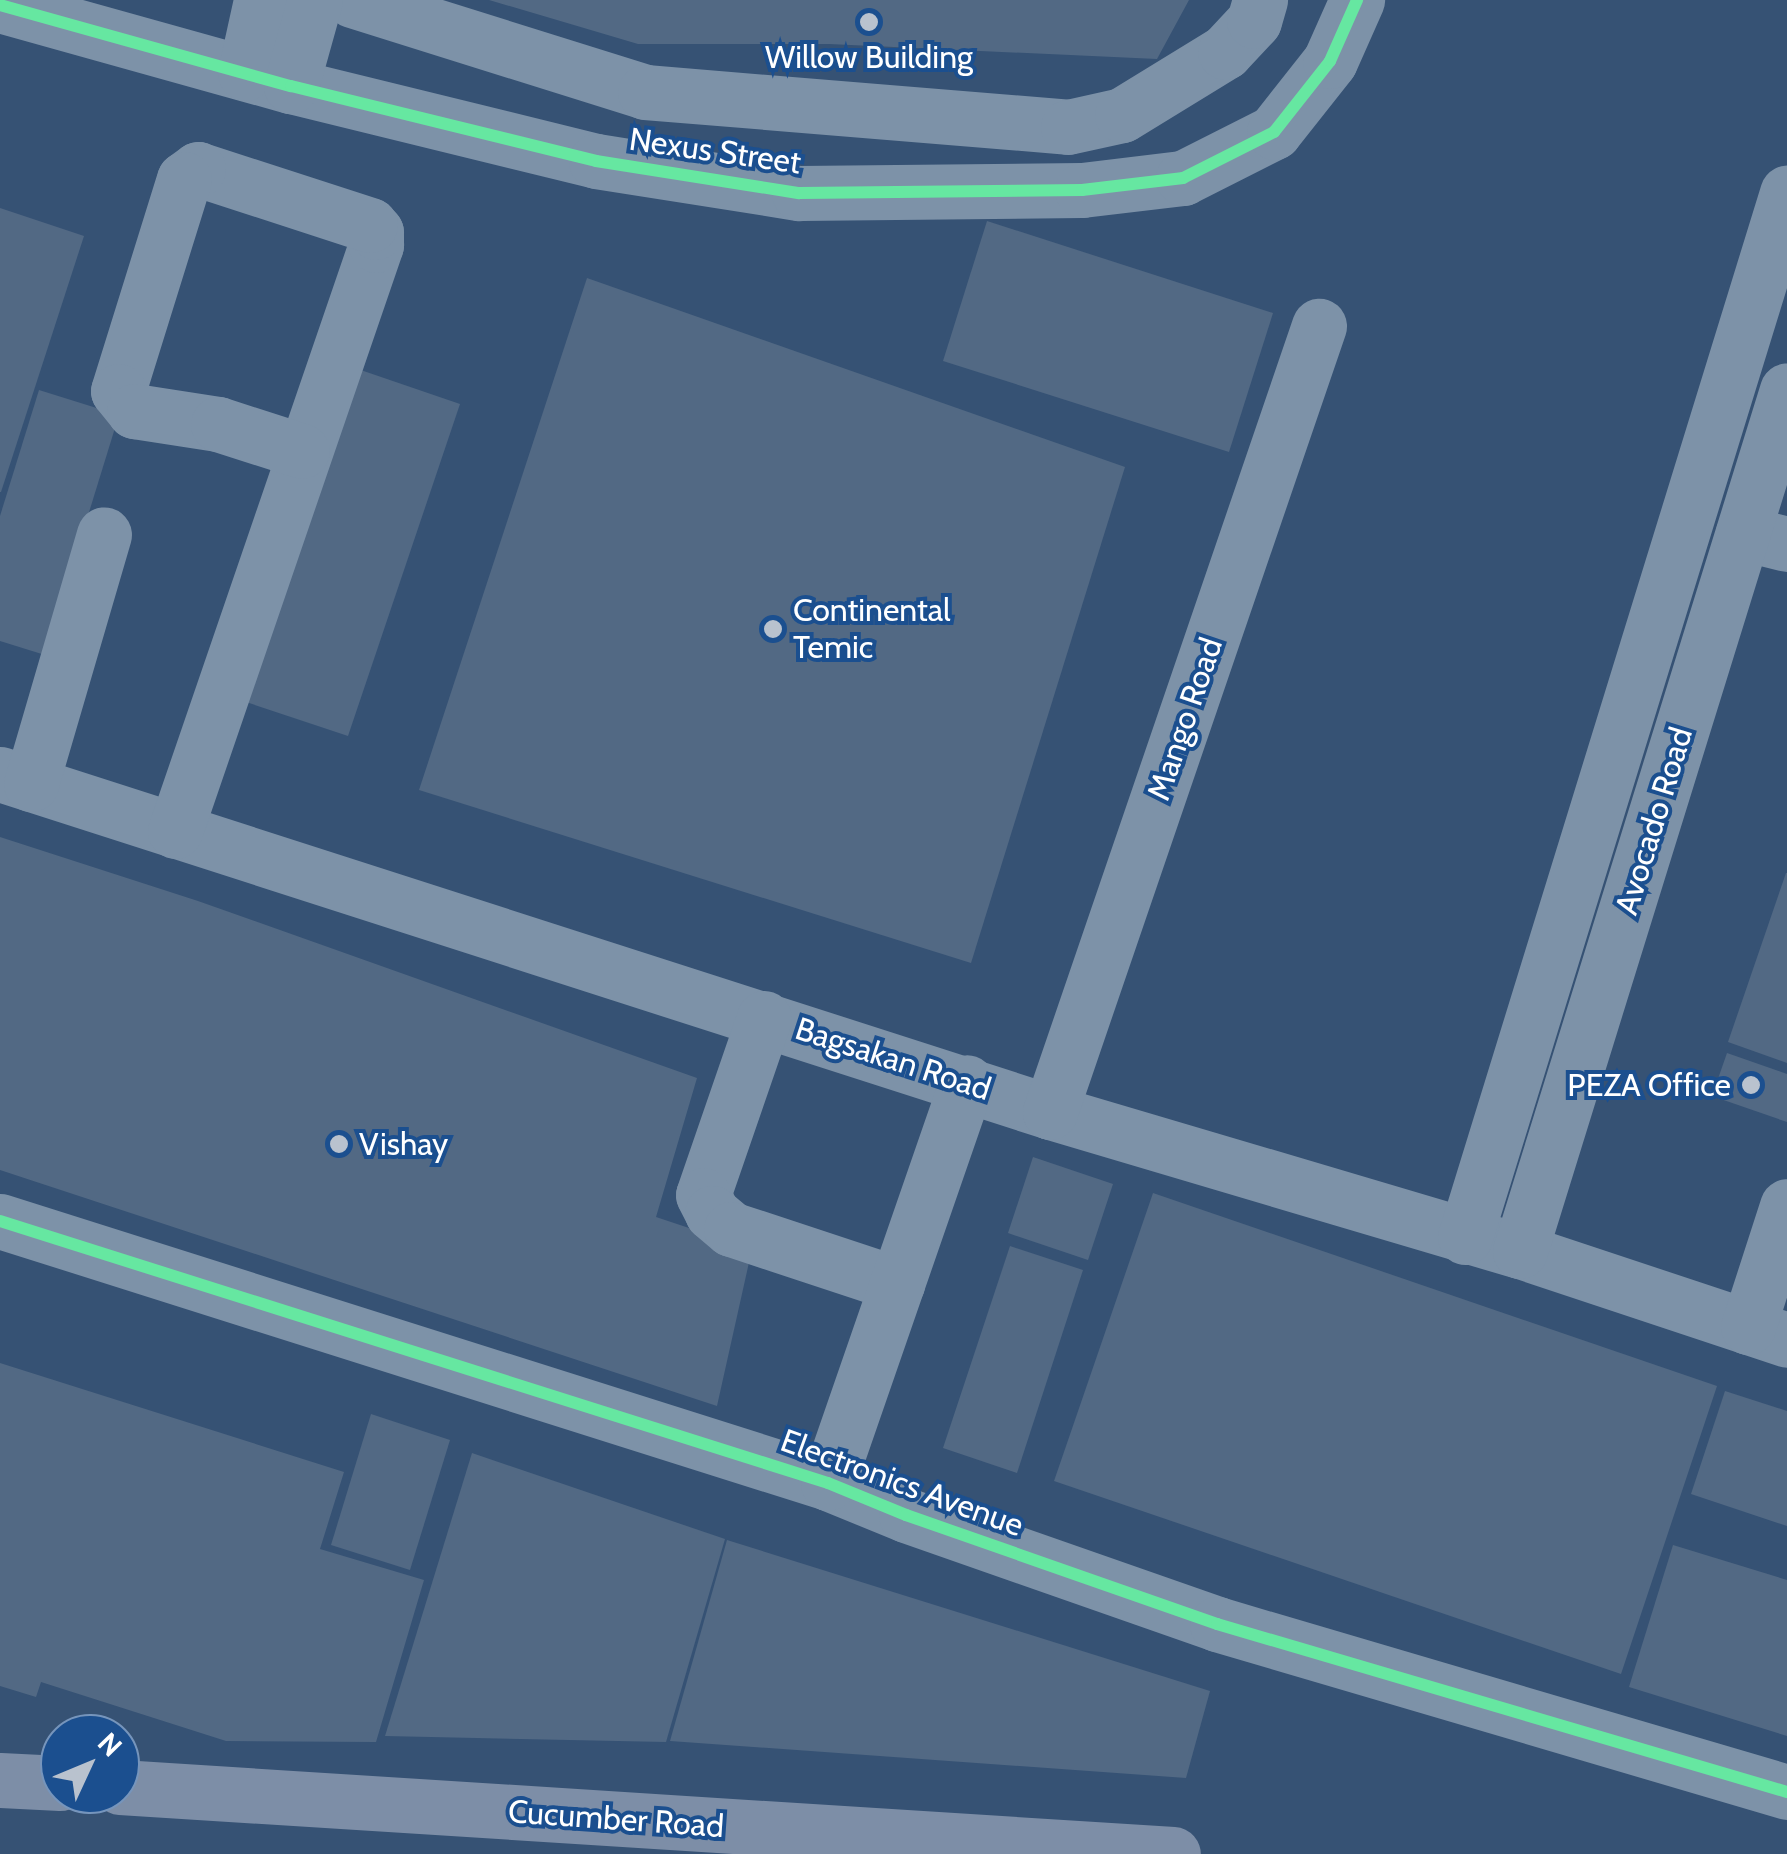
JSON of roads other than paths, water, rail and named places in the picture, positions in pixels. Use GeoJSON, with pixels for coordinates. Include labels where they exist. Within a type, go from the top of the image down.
{"type":"FeatureCollection","features":[{"type":"Feature","properties":{"kind":"main road"},"geometry":{"type":"LineString","coordinates":[[0,1780],[40,1782]]}},
{"type":"Feature","properties":{"kind":"main road","name":"Cucumber Road"},"geometry":{"type":"LineString","coordinates":[[140,1788],[1173,1854]]}},
{"type":"Feature","properties":{"kind":"street"},"geometry":{"type":"LineString","coordinates":[[261,0],[268,80]]}},
{"type":"Feature","properties":{"kind":"street"},"geometry":{"type":"LineString","coordinates":[[268,80],[315,0]]}},
{"type":"Feature","properties":{"kind":"street"},"geometry":{"type":"LineString","coordinates":[[352,0],[646,92],[1068,128],[1122,115],[1225,52],[1254,22],[1260,0]]}},
{"type":"Feature","properties":{"kind":"street","name":"Nexus Street"},"geometry":{"type":"LineString","coordinates":[[0,6],[268,80],[596,161],[798,193],[1082,190],[1183,178],[1274,132],[1330,61],[1357,0]]}},
{"type":"Feature","properties":{"kind":"street"},"geometry":{"type":"LineString","coordinates":[[175,830],[376,244],[376,232],[370,225],[198,169],[184,179],[118,391],[134,411],[218,424],[302,451]]}},
{"type":"Feature","properties":{"kind":"street"},"geometry":{"type":"LineString","coordinates":[[1464,1237],[1787,193]]}},
{"type":"Feature","properties":{"kind":"street","name":"Mango Road"},"geometry":{"type":"LineString","coordinates":[[1050,1112],[1320,326]]}},
{"type":"Feature","properties":{"kind":"street","name":"Avocado Road"},"geometry":{"type":"LineString","coordinates":[[1520,1251],[1754,548],[1787,390]]}},
{"type":"Feature","properties":{"kind":"street"},"geometry":{"type":"LineString","coordinates":[[16,779],[104,534]]}},
{"type":"Feature","properties":{"kind":"street"},"geometry":{"type":"LineString","coordinates":[[1678,548],[1754,548]]}},
{"type":"Feature","properties":{"kind":"street","name":"Bagsakan Road"},"geometry":{"type":"LineString","coordinates":[[16,779],[967,1082],[1050,1112],[1520,1251],[1767,1333]]}},
{"type":"Feature","properties":{"kind":"street"},"geometry":{"type":"LineString","coordinates":[[764,1018],[703,1194],[712,1213],[731,1229],[897,1284]]}},
{"type":"Feature","properties":{"kind":"street"},"geometry":{"type":"LineString","coordinates":[[828,1483],[967,1082]]}},
{"type":"Feature","properties":{"kind":"street"},"geometry":{"type":"LineString","coordinates":[[1767,1333],[1787,1206]]}},
{"type":"Feature","properties":{"kind":"street","name":"Electronics Avenue"},"geometry":{"type":"LineString","coordinates":[[0,1221],[828,1483],[906,1515],[1216,1624],[1787,1792]]}},
{"type":"Feature","properties":{"kind":"place","name":"Willow Building"},"geometry":{"type":"Point","coordinates":[869,22]}},
{"type":"Feature","properties":{"kind":"place","name":"Continental Temic"},"geometry":{"type":"Point","coordinates":[773,629]}},
{"type":"Feature","properties":{"kind":"place","name":"PEZA Office"},"geometry":{"type":"Point","coordinates":[1751,1085]}},
{"type":"Feature","properties":{"kind":"place","name":"Vishay"},"geometry":{"type":"Point","coordinates":[339,1144]}}]}
